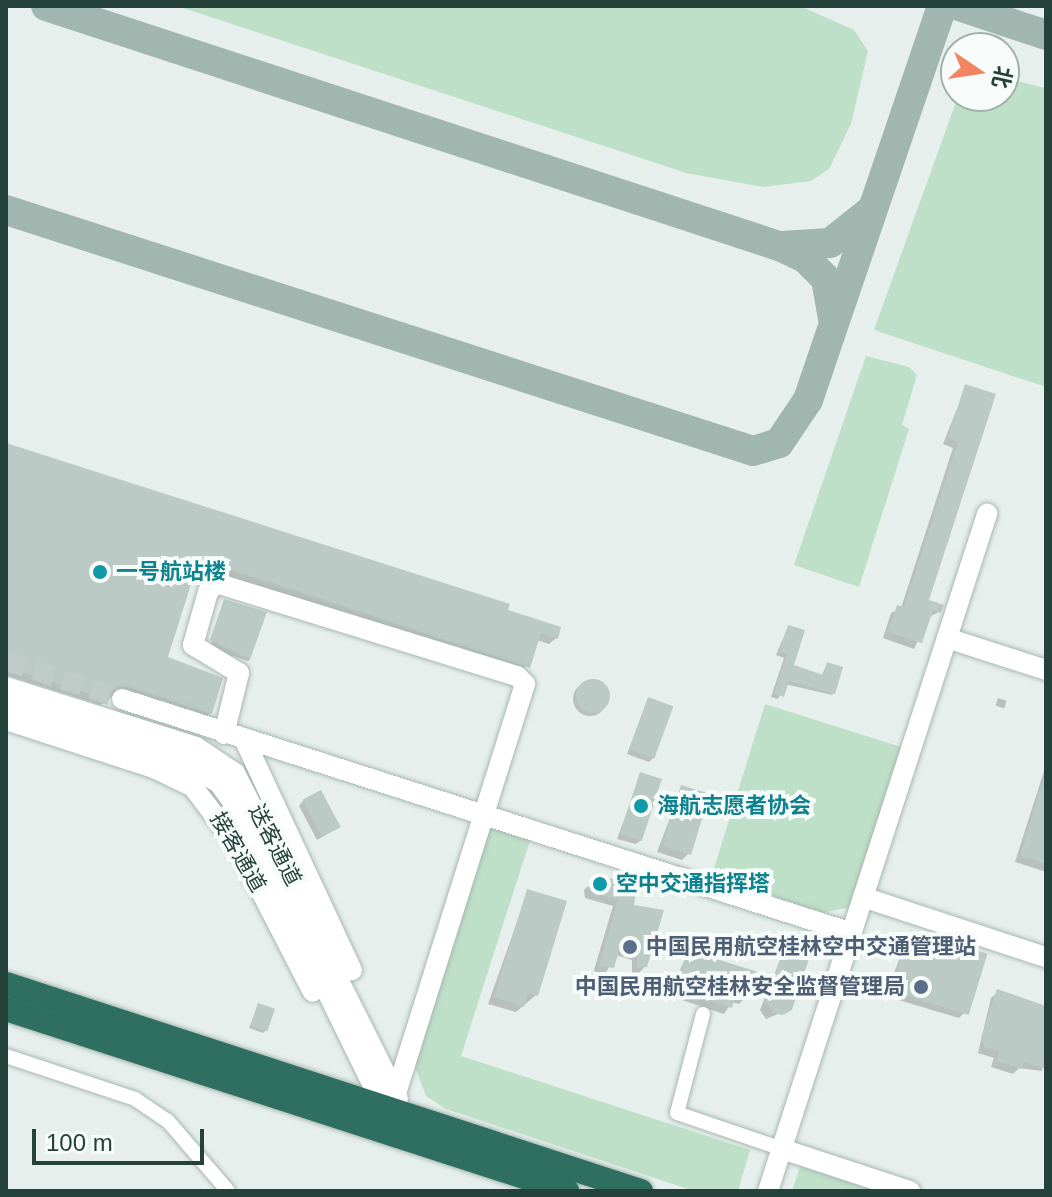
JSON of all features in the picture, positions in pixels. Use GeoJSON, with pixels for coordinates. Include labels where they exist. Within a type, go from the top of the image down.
{"type":"FeatureCollection","features":[{"type":"Feature","properties":{"kind":"highway"},"geometry":{"type":"LineString","coordinates":[[6,984],[641,1191]]}},
{"type":"Feature","properties":{"kind":"highway"},"geometry":{"type":"LineString","coordinates":[[6,1009],[400,1113],[567,1191]]}},
{"type":"Feature","properties":{"kind":"street"},"geometry":{"type":"LineString","coordinates":[[768,1191],[987,514]]}},
{"type":"Feature","properties":{"kind":"street"},"geometry":{"type":"LineString","coordinates":[[224,734],[239,673],[193,645],[208,592],[217,583],[521,678],[526,692],[485,817],[400,1113]]}},
{"type":"Feature","properties":{"kind":"street"},"geometry":{"type":"LineString","coordinates":[[947,638],[1046,670]]}},
{"type":"Feature","properties":{"kind":"street","name":"送客通道"},"geometry":{"type":"LineString","coordinates":[[6,687],[196,747],[223,761],[248,791],[356,1049],[400,1113]]}},
{"type":"Feature","properties":{"kind":"street"},"geometry":{"type":"LineString","coordinates":[[122,699],[245,741],[852,933]]}},
{"type":"Feature","properties":{"kind":"street","name":"送客通道"},"geometry":{"type":"LineString","coordinates":[[6,703],[176,758],[219,783],[295,905],[400,1113]]}},
{"type":"Feature","properties":{"kind":"street","name":"接客通道"},"geometry":{"type":"LineString","coordinates":[[6,720],[154,768],[202,795],[237,845],[325,1015],[356,1049]]}},
{"type":"Feature","properties":{"kind":"street"},"geometry":{"type":"LineString","coordinates":[[245,741],[400,1113]]}},
{"type":"Feature","properties":{"kind":"street"},"geometry":{"type":"LineString","coordinates":[[863,897],[1046,957]]}},
{"type":"Feature","properties":{"kind":"street"},"geometry":{"type":"LineString","coordinates":[[703,1014],[677,1113],[910,1191]]}},
{"type":"Feature","properties":{"kind":"street"},"geometry":{"type":"LineString","coordinates":[[6,1056],[135,1099],[168,1121],[228,1191]]}},
{"type":"Feature","properties":{"kind":"green space"},"geometry":{"type":"Polygon","coordinates":[[[177,6],[800,6],[854,30],[868,51],[851,124],[829,169],[811,181],[763,187],[686,173],[177,6]]]}},
{"type":"Feature","properties":{"kind":"green space"},"geometry":{"type":"Polygon","coordinates":[[[1020,82],[1046,88],[1046,387],[874,330],[952,112],[1020,112],[1020,82]]]}},
{"type":"Feature","properties":{"kind":"green space"},"geometry":{"type":"Polygon","coordinates":[[[866,356],[909,367],[917,375],[902,425],[909,429],[859,587],[794,565],[866,356]]]}},
{"type":"Feature","properties":{"kind":"green space"},"geometry":{"type":"Polygon","coordinates":[[[765,704],[901,747],[850,907],[822,913],[712,875],[765,704]]]}},
{"type":"Feature","properties":{"kind":"green space"},"geometry":{"type":"Polygon","coordinates":[[[490,824],[531,837],[461,1056],[750,1150],[738,1191],[694,1191],[446,1109],[426,1096],[415,1067],[490,824]]]}},
{"type":"Feature","properties":{"kind":"green space"},"geometry":{"type":"Polygon","coordinates":[[[801,1163],[887,1191],[792,1191],[801,1163]]]}},
{"type":"Feature","properties":{"kind":"building"},"geometry":{"type":"Polygon","coordinates":[[[965,384],[996,394],[929,600],[944,605],[941,613],[933,610],[922,643],[888,632],[897,605],[904,607],[958,442],[948,438],[965,384]]]}},
{"type":"Feature","properties":{"kind":"building","name":"一号航站楼"},"geometry":{"type":"Polygon","coordinates":[[[6,443],[510,604],[508,610],[561,627],[558,639],[541,633],[530,668],[199,559],[168,657],[223,678],[212,714],[125,686],[114,689],[109,700],[6,667],[6,443]]]}},
{"type":"Feature","properties":{"kind":"building"},"geometry":{"type":"Polygon","coordinates":[[[224,599],[267,612],[250,660],[210,640],[224,599]]]}},
{"type":"Feature","properties":{"kind":"building"},"geometry":{"type":"Polygon","coordinates":[[[788,625],[805,630],[794,665],[823,675],[827,662],[843,667],[835,694],[789,681],[784,697],[774,694],[787,654],[779,652],[788,625]]]}},
{"type":"Feature","properties":{"kind":"building"},"geometry":{"type":"Polygon","coordinates":[[[593,679],[605,684],[610,696],[605,708],[593,713],[581,708],[576,696],[581,684],[593,679]]]}},
{"type":"Feature","properties":{"kind":"building"},"geometry":{"type":"Polygon","coordinates":[[[648,697],[673,706],[654,759],[629,750],[648,697]]]}},
{"type":"Feature","properties":{"kind":"building","name":"海航志愿者协会"},"geometry":{"type":"Polygon","coordinates":[[[640,772],[662,779],[642,841],[620,834],[640,772]]]}},
{"type":"Feature","properties":{"kind":"building"},"geometry":{"type":"Polygon","coordinates":[[[1046,778],[1046,864],[1020,856],[1046,778]]]}},
{"type":"Feature","properties":{"kind":"building"},"geometry":{"type":"Polygon","coordinates":[[[681,785],[710,794],[691,855],[662,846],[681,785]]]}},
{"type":"Feature","properties":{"kind":"building"},"geometry":{"type":"Polygon","coordinates":[[[321,790],[341,827],[322,837],[302,800],[321,790]]]}},
{"type":"Feature","properties":{"kind":"building"},"geometry":{"type":"Polygon","coordinates":[[[600,874],[625,884],[637,882],[634,905],[664,910],[647,967],[637,968],[637,954],[620,948],[614,968],[599,966],[618,900],[591,892],[591,879],[600,874]]]}},
{"type":"Feature","properties":{"kind":"building"},"geometry":{"type":"Polygon","coordinates":[[[527,889],[567,901],[538,996],[528,993],[524,1007],[494,997],[527,889]]]}},
{"type":"Feature","properties":{"kind":"building"},"geometry":{"type":"Polygon","coordinates":[[[910,930],[987,954],[969,1015],[891,991],[910,930]]]}},
{"type":"Feature","properties":{"kind":"building"},"geometry":{"type":"Polygon","coordinates":[[[784,947],[810,956],[792,1010],[783,1015],[773,1013],[766,1002],[784,947]]]}},
{"type":"Feature","properties":{"kind":"building"},"geometry":{"type":"Polygon","coordinates":[[[688,950],[758,972],[748,998],[736,995],[732,1008],[687,994],[691,980],[680,976],[688,950]]]}},
{"type":"Feature","properties":{"kind":"building"},"geometry":{"type":"Polygon","coordinates":[[[997,989],[1046,1006],[1046,1069],[1024,1062],[1021,1069],[996,1061],[999,1051],[984,1047],[981,1038],[997,989]]]}},
{"type":"Feature","properties":{"kind":"building"},"geometry":{"type":"Polygon","coordinates":[[[258,1003],[275,1009],[267,1032],[250,1026],[258,1003]]]}},
{"type":"Feature","properties":{"kind":"taxiway"},"geometry":{"type":"LineString","coordinates":[[46,6],[779,246],[805,258],[826,279],[833,318]]}},
{"type":"Feature","properties":{"kind":"taxiway"},"geometry":{"type":"LineString","coordinates":[[6,210],[753,451],[779,443],[808,400],[942,6]]}},
{"type":"Feature","properties":{"kind":"taxiway"},"geometry":{"type":"LineString","coordinates":[[959,6],[1046,35]]}},
{"type":"Feature","properties":{"kind":"taxiway"},"geometry":{"type":"LineString","coordinates":[[781,246],[830,243],[869,212]]}},
{"type":"Feature","properties":{"kind":"tunnel"},"geometry":{"type":"LineString","coordinates":[[6,661],[122,699]]}},
{"type":"Feature","properties":{"kind":"place","name":"一号航站楼"},"geometry":{"type":"Point","coordinates":[100,572]}},
{"type":"Feature","properties":{"kind":"place","name":"海航志愿者协会"},"geometry":{"type":"Point","coordinates":[641,806]}},
{"type":"Feature","properties":{"kind":"place","name":"空中交通指挥塔"},"geometry":{"type":"Point","coordinates":[600,884]}},
{"type":"Feature","properties":{"kind":"place","name":"中国民用航空桂林空中交通管理站"},"geometry":{"type":"Point","coordinates":[630,947]}},
{"type":"Feature","properties":{"kind":"place","name":"中国民用航空桂林安全监督管理局"},"geometry":{"type":"Point","coordinates":[921,987]}}]}
